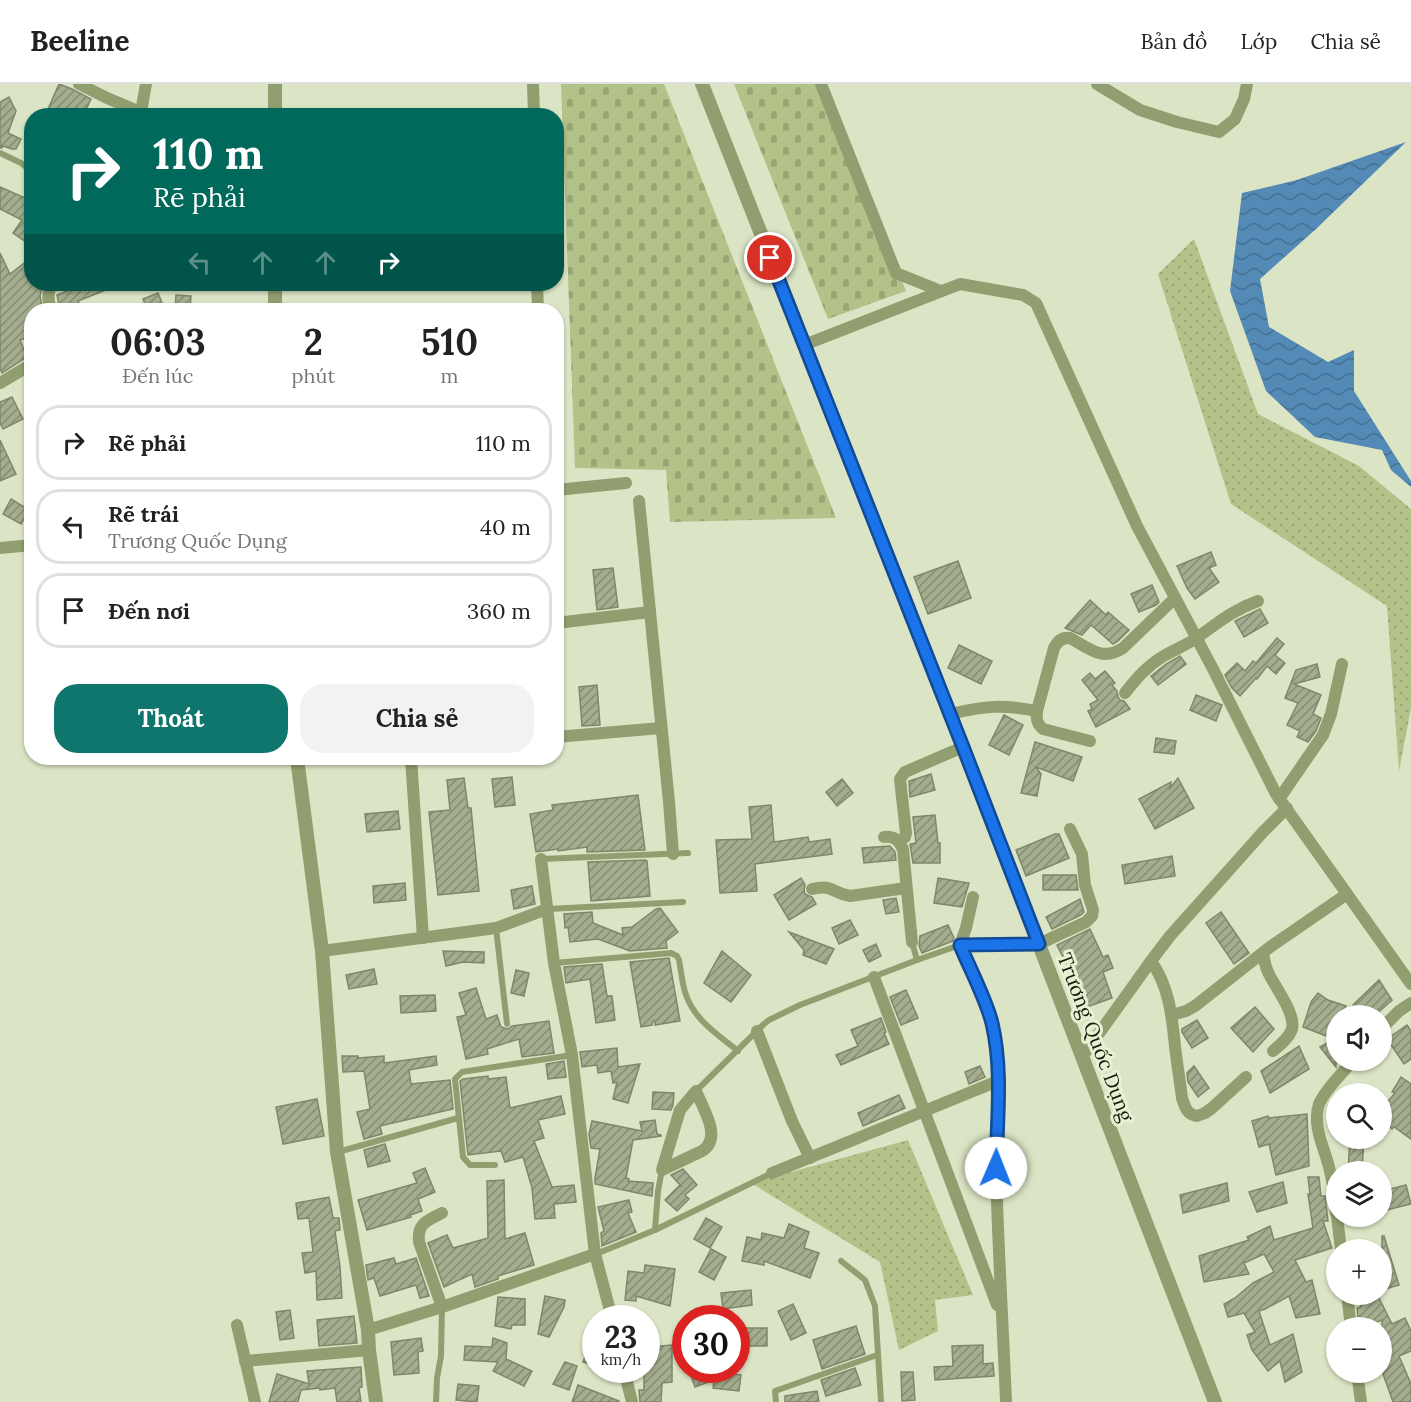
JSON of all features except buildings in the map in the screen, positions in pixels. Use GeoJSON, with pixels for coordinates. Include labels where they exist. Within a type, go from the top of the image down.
{"type":"FeatureCollection","features":[{"type":"Feature","properties":{"kind":"street"},"geometry":{"type":"LineString","coordinates":[[79,84],[130,108]]}},
{"type":"Feature","properties":{"kind":"street"},"geometry":{"type":"LineString","coordinates":[[142,108],[146,84]]}},
{"type":"Feature","properties":{"kind":"street"},"geometry":{"type":"LineString","coordinates":[[275,84],[275,108]]}},
{"type":"Feature","properties":{"kind":"street"},"geometry":{"type":"LineString","coordinates":[[533,84],[534,108]]}},
{"type":"Feature","properties":{"kind":"street","name":"Trương Quốc Dụng"},"geometry":{"type":"LineString","coordinates":[[702,84],[963,747],[1215,1402]]}},
{"type":"Feature","properties":{"kind":"street"},"geometry":{"type":"LineString","coordinates":[[821,84],[896,273],[941,291]]}},
{"type":"Feature","properties":{"kind":"street"},"geometry":{"type":"LineString","coordinates":[[1097,84],[1140,110],[1176,122],[1219,132],[1235,119],[1244,99],[1247,84]]}},
{"type":"Feature","properties":{"kind":"street"},"geometry":{"type":"LineString","coordinates":[[804,345],[960,284],[1023,295],[1036,303],[1137,526],[1283,803],[1411,984]]}},
{"type":"Feature","properties":{"kind":"street"},"geometry":{"type":"LineString","coordinates":[[0,382],[24,368]]}},
{"type":"Feature","properties":{"kind":"street"},"geometry":{"type":"LineString","coordinates":[[564,489],[626,483]]}},
{"type":"Feature","properties":{"kind":"street"},"geometry":{"type":"LineString","coordinates":[[639,501],[673,854]]}},
{"type":"Feature","properties":{"kind":"street"},"geometry":{"type":"LineString","coordinates":[[0,548],[24,546]]}},
{"type":"Feature","properties":{"kind":"street"},"geometry":{"type":"LineString","coordinates":[[1090,741],[1043,729],[1037,720],[1037,711],[1057,642],[1070,638],[1101,654],[1113,654],[1123,648],[1175,598]]}},
{"type":"Feature","properties":{"kind":"street"},"geometry":{"type":"LineString","coordinates":[[1125,693],[1155,662],[1196,639],[1242,607],[1258,601]]}},
{"type":"Feature","properties":{"kind":"street"},"geometry":{"type":"LineString","coordinates":[[564,622],[650,612]]}},
{"type":"Feature","properties":{"kind":"street"},"geometry":{"type":"LineString","coordinates":[[1083,1057],[1151,961],[1208,892],[1263,832],[1283,803],[1323,735],[1331,714],[1342,664]]}},
{"type":"Feature","properties":{"kind":"street"},"geometry":{"type":"LineString","coordinates":[[950,714],[989,706],[1017,707],[1037,711]]}},
{"type":"Feature","properties":{"kind":"street"},"geometry":{"type":"LineString","coordinates":[[564,736],[662,728]]}},
{"type":"Feature","properties":{"kind":"street"},"geometry":{"type":"LineString","coordinates":[[899,841],[905,837],[906,833],[901,776],[905,772],[963,747]]}},
{"type":"Feature","properties":{"kind":"street"},"geometry":{"type":"LineString","coordinates":[[298,765],[322,951],[337,1152],[368,1330],[376,1402]]}},
{"type":"Feature","properties":{"kind":"street"},"geometry":{"type":"LineString","coordinates":[[411,765],[423,938]]}},
{"type":"Feature","properties":{"kind":"street"},"geometry":{"type":"LineString","coordinates":[[1039,944],[1086,922],[1092,916],[1093,910],[1085,885],[1082,854],[1070,829]]}},
{"type":"Feature","properties":{"kind":"street"},"geometry":{"type":"LineString","coordinates":[[884,837],[894,837],[903,849],[912,942]]}},
{"type":"Feature","properties":{"kind":"street"},"geometry":{"type":"LineString","coordinates":[[541,859],[555,963],[572,1055],[595,1254],[609,1305]]}},
{"type":"Feature","properties":{"kind":"street"},"geometry":{"type":"LineString","coordinates":[[812,889],[826,886],[850,896],[906,888]]}},
{"type":"Feature","properties":{"kind":"street"},"geometry":{"type":"LineString","coordinates":[[1172,1015],[1195,1006],[1263,953],[1347,894]]}},
{"type":"Feature","properties":{"kind":"street"},"geometry":{"type":"LineString","coordinates":[[973,897],[960,945],[992,1022],[997,1051],[996,1168],[1006,1402]]}},
{"type":"Feature","properties":{"kind":"street"},"geometry":{"type":"LineString","coordinates":[[322,951],[496,928],[547,909]]}},
{"type":"Feature","properties":{"kind":"street"},"geometry":{"type":"LineString","coordinates":[[1263,953],[1267,970],[1289,1011],[1292,1023],[1289,1034],[1274,1051]]}},
{"type":"Feature","properties":{"kind":"street"},"geometry":{"type":"LineString","coordinates":[[1151,961],[1163,981],[1172,1015],[1182,1098],[1189,1113],[1197,1116],[1205,1113],[1246,1077]]}},
{"type":"Feature","properties":{"kind":"street"},"geometry":{"type":"LineString","coordinates":[[874,977],[1003,1320]]}},
{"type":"Feature","properties":{"kind":"street"},"geometry":{"type":"LineString","coordinates":[[1392,1018],[1411,1003]]}},
{"type":"Feature","properties":{"kind":"street"},"geometry":{"type":"LineString","coordinates":[[757,1031],[792,1121],[810,1158]]}},
{"type":"Feature","properties":{"kind":"street"},"geometry":{"type":"LineString","coordinates":[[1327,1161],[1318,1133],[1319,1104],[1344,1071]]}},
{"type":"Feature","properties":{"kind":"street"},"geometry":{"type":"LineString","coordinates":[[772,1173],[998,1082]]}},
{"type":"Feature","properties":{"kind":"street"},"geometry":{"type":"LineString","coordinates":[[696,1092],[712,1131],[710,1143],[706,1149],[662,1170],[680,1110],[696,1092]]}},
{"type":"Feature","properties":{"kind":"street"},"geometry":{"type":"LineString","coordinates":[[442,1213],[422,1225],[418,1234],[442,1307]]}},
{"type":"Feature","properties":{"kind":"street"},"geometry":{"type":"LineString","coordinates":[[368,1330],[595,1254]]}},
{"type":"Feature","properties":{"kind":"street"},"geometry":{"type":"LineString","coordinates":[[237,1324],[255,1402]]}},
{"type":"Feature","properties":{"kind":"street"},"geometry":{"type":"LineString","coordinates":[[245,1361],[369,1350]]}},
{"type":"Feature","properties":{"kind":"street"},"geometry":{"type":"LineString","coordinates":[[627,1383],[632,1402]]}},
{"type":"Feature","properties":{"kind":"street"},"geometry":{"type":"LineString","coordinates":[[1358,1383],[1361,1402]]}},
{"type":"Feature","properties":{"kind":"lane"},"geometry":{"type":"LineString","coordinates":[[0,153],[24,165]]}},
{"type":"Feature","properties":{"kind":"lane"},"geometry":{"type":"LineString","coordinates":[[541,859],[688,853]]}},
{"type":"Feature","properties":{"kind":"lane"},"geometry":{"type":"LineString","coordinates":[[547,909],[683,902]]}},
{"type":"Feature","properties":{"kind":"lane"},"geometry":{"type":"LineString","coordinates":[[496,928],[507,1024]]}},
{"type":"Feature","properties":{"kind":"lane"},"geometry":{"type":"LineString","coordinates":[[912,942],[917,960]]}},
{"type":"Feature","properties":{"kind":"lane"},"geometry":{"type":"LineString","coordinates":[[696,1092],[770,1020],[800,1005],[960,945],[1039,944]]}},
{"type":"Feature","properties":{"kind":"lane"},"geometry":{"type":"LineString","coordinates":[[555,963],[671,953],[679,960],[684,990],[695,1013],[738,1051]]}},
{"type":"Feature","properties":{"kind":"lane"},"geometry":{"type":"LineString","coordinates":[[495,1165],[470,1165],[463,1157],[455,1079],[462,1072],[572,1055]]}},
{"type":"Feature","properties":{"kind":"lane"},"geometry":{"type":"LineString","coordinates":[[337,1152],[459,1119]]}},
{"type":"Feature","properties":{"kind":"lane"},"geometry":{"type":"LineString","coordinates":[[655,1230],[662,1170]]}},
{"type":"Feature","properties":{"kind":"lane"},"geometry":{"type":"LineString","coordinates":[[595,1254],[655,1230],[772,1173]]}},
{"type":"Feature","properties":{"kind":"lane"},"geometry":{"type":"LineString","coordinates":[[841,1261],[865,1280],[875,1306],[881,1402]]}},
{"type":"Feature","properties":{"kind":"lane"},"geometry":{"type":"LineString","coordinates":[[436,1402],[441,1356],[442,1307]]}},
{"type":"Feature","properties":{"kind":"lane"},"geometry":{"type":"LineString","coordinates":[[776,1402],[775,1391],[877,1355]]}},
{"type":"Feature","properties":{"kind":"green space"},"geometry":{"type":"Polygon","coordinates":[[[561,84],[664,84],[836,518],[670,522],[666,470],[575,468],[564,108],[562,108],[561,84]]]}},
{"type":"Feature","properties":{"kind":"green space"},"geometry":{"type":"Polygon","coordinates":[[[734,84],[825,84],[906,291],[828,319],[734,84]]]}},
{"type":"Feature","properties":{"kind":"green space"},"geometry":{"type":"Polygon","coordinates":[[[1194,239],[1258,414],[1359,466],[1411,509],[1411,708],[1399,771],[1387,606],[1231,504],[1158,274],[1194,239]]]}},
{"type":"Feature","properties":{"kind":"green space"},"geometry":{"type":"Polygon","coordinates":[[[908,1140],[973,1295],[935,1300],[938,1331],[899,1350],[880,1262],[751,1183],[908,1140]]]}},
{"type":"Feature","properties":{"kind":"water"},"geometry":{"type":"Polygon","coordinates":[[[1406,142],[1316,229],[1260,279],[1269,327],[1328,362],[1354,350],[1354,391],[1411,481],[1411,487],[1391,470],[1382,450],[1315,437],[1266,391],[1230,291],[1242,193],[1297,180],[1406,142]]]}},
{"type":"Feature","properties":{"kind":"route"},"geometry":{"type":"LineString","coordinates":[[770,258],[1039,944],[960,945],[989,1013],[996,1041],[998,1082],[996,1168]]}}]}
